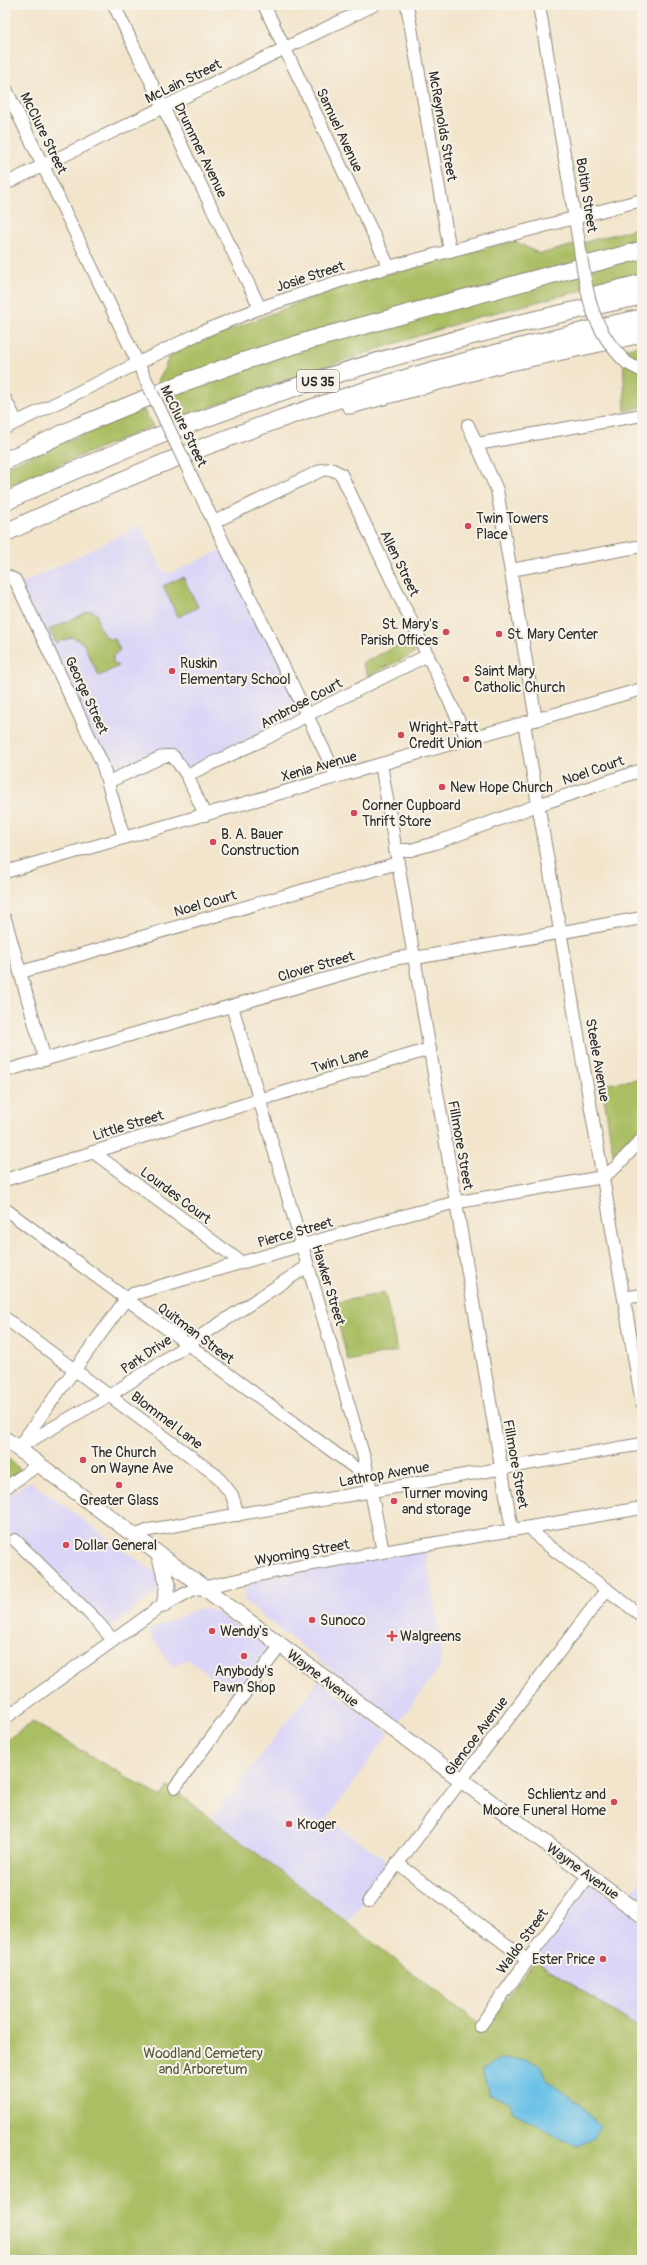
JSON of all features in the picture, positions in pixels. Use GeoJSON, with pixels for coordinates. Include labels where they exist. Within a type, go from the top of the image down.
{"type":"FeatureCollection","features":[{"type":"Feature","properties":{"kind":"highway"},"geometry":{"type":"LineString","coordinates":[[5,461],[79,426],[152,396],[248,360],[314,340],[642,250]]}},
{"type":"Feature","properties":{"kind":"highway"},"geometry":{"type":"LineString","coordinates":[[463,336],[614,289],[642,283]]}},
{"type":"Feature","properties":{"kind":"highway","name":"US 35"},"geometry":{"type":"LineString","coordinates":[[5,502],[128,448],[257,400],[463,336],[544,316],[642,296]]}},
{"type":"Feature","properties":{"kind":"highway","name":"US 35"},"geometry":{"type":"LineString","coordinates":[[5,533],[99,489],[205,445],[374,387],[461,362],[642,318]]}},
{"type":"Feature","properties":{"kind":"highway"},"geometry":{"type":"LineString","coordinates":[[205,445],[501,364],[642,334]]}},
{"type":"Feature","properties":{"kind":"main road","name":"Wayne Avenue"},"geometry":{"type":"LineString","coordinates":[[5,1439],[159,1556],[642,1915]]}},
{"type":"Feature","properties":{"kind":"main road"},"geometry":{"type":"LineString","coordinates":[[159,1556],[168,1584],[164,1604]]}},
{"type":"Feature","properties":{"kind":"street","name":"Drummer Avenue"},"geometry":{"type":"LineString","coordinates":[[114,5],[260,308]]}},
{"type":"Feature","properties":{"kind":"street","name":"Samuel Avenue"},"geometry":{"type":"LineString","coordinates":[[264,5],[388,267]]}},
{"type":"Feature","properties":{"kind":"street","name":"McLain Street"},"geometry":{"type":"LineString","coordinates":[[5,184],[374,5]]}},
{"type":"Feature","properties":{"kind":"street","name":"McReynolds Street"},"geometry":{"type":"LineString","coordinates":[[407,5],[450,251]]}},
{"type":"Feature","properties":{"kind":"street","name":"Boltin Street"},"geometry":{"type":"LineString","coordinates":[[539,5],[587,290],[594,318],[607,341],[627,363],[642,371]]}},
{"type":"Feature","properties":{"kind":"street","name":"McClure Street"},"geometry":{"type":"LineString","coordinates":[[5,87],[337,777]]}},
{"type":"Feature","properties":{"kind":"street","name":"Josie Street"},"geometry":{"type":"LineString","coordinates":[[5,428],[204,331],[260,308],[337,282],[388,267],[642,200]]}},
{"type":"Feature","properties":{"kind":"street"},"geometry":{"type":"LineString","coordinates":[[5,398],[17,422]]}},
{"type":"Feature","properties":{"kind":"street"},"geometry":{"type":"LineString","coordinates":[[477,444],[642,415]]}},
{"type":"Feature","properties":{"kind":"street","name":"Steele Avenue"},"geometry":{"type":"LineString","coordinates":[[468,425],[497,490],[511,570],[530,721],[538,805],[642,1403]]}},
{"type":"Feature","properties":{"kind":"street","name":"Allen Street"},"geometry":{"type":"LineString","coordinates":[[214,522],[322,470],[331,469],[341,474],[468,740]]}},
{"type":"Feature","properties":{"kind":"street"},"geometry":{"type":"LineString","coordinates":[[511,570],[642,546]]}},
{"type":"Feature","properties":{"kind":"street","name":"George Street"},"geometry":{"type":"LineString","coordinates":[[6,575],[15,580],[100,758],[124,838]]}},
{"type":"Feature","properties":{"kind":"street","name":"Ambrose Court"},"geometry":{"type":"LineString","coordinates":[[187,775],[269,737],[307,715],[428,656]]}},
{"type":"Feature","properties":{"kind":"street","name":"Xenia Avenue"},"geometry":{"type":"LineString","coordinates":[[5,872],[642,689]]}},
{"type":"Feature","properties":{"kind":"street"},"geometry":{"type":"LineString","coordinates":[[108,782],[168,755],[176,758],[187,775],[205,814]]}},
{"type":"Feature","properties":{"kind":"street","name":"Fillmore Street"},"geometry":{"type":"LineString","coordinates":[[381,764],[512,1530]]}},
{"type":"Feature","properties":{"kind":"street","name":"Noel Court"},"geometry":{"type":"LineString","coordinates":[[396,850],[411,850],[435,843],[538,805],[642,770]]}},
{"type":"Feature","properties":{"kind":"street","name":"Noel Court"},"geometry":{"type":"LineString","coordinates":[[21,972],[398,863]]}},
{"type":"Feature","properties":{"kind":"street","name":"Clover Street"},"geometry":{"type":"LineString","coordinates":[[5,1071],[398,958],[414,956],[421,957],[642,918]]}},
{"type":"Feature","properties":{"kind":"street"},"geometry":{"type":"LineString","coordinates":[[5,919],[45,1060]]}},
{"type":"Feature","properties":{"kind":"street","name":"Hawker Street"},"geometry":{"type":"LineString","coordinates":[[232,1006],[371,1485],[384,1552]]}},
{"type":"Feature","properties":{"kind":"street","name":"Twin Lane"},"geometry":{"type":"LineString","coordinates":[[259,1100],[430,1049]]}},
{"type":"Feature","properties":{"kind":"street","name":"Little Street"},"geometry":{"type":"LineString","coordinates":[[5,1180],[259,1100]]}},
{"type":"Feature","properties":{"kind":"street","name":"Pierce Street"},"geometry":{"type":"LineString","coordinates":[[17,1449],[126,1300],[133,1294],[410,1214],[456,1203],[603,1177],[616,1167],[642,1139]]}},
{"type":"Feature","properties":{"kind":"street","name":"Lourdes Court"},"geometry":{"type":"LineString","coordinates":[[93,1152],[241,1262]]}},
{"type":"Feature","properties":{"kind":"street","name":"Quitman Street"},"geometry":{"type":"LineString","coordinates":[[5,1208],[371,1485]]}},
{"type":"Feature","properties":{"kind":"street","name":"Park Drive"},"geometry":{"type":"LineString","coordinates":[[17,1449],[109,1396],[308,1266]]}},
{"type":"Feature","properties":{"kind":"street"},"geometry":{"type":"LineString","coordinates":[[624,1298],[642,1295]]}},
{"type":"Feature","properties":{"kind":"street","name":"Blommel Lane"},"geometry":{"type":"LineString","coordinates":[[5,1318],[217,1476],[232,1495],[238,1514]]}},
{"type":"Feature","properties":{"kind":"street","name":"Lathrop Avenue"},"geometry":{"type":"LineString","coordinates":[[138,1540],[137,1535],[149,1530],[238,1514],[371,1485],[501,1469],[642,1444]]}},
{"type":"Feature","properties":{"kind":"street"},"geometry":{"type":"LineString","coordinates":[[5,1488],[38,1465]]}},
{"type":"Feature","properties":{"kind":"street","name":"Wyoming Street"},"geometry":{"type":"LineString","coordinates":[[5,1718],[164,1604],[185,1593],[202,1587],[384,1552],[642,1508]]}},
{"type":"Feature","properties":{"kind":"street"},"geometry":{"type":"LineString","coordinates":[[530,1527],[541,1540],[642,1616]]}},
{"type":"Feature","properties":{"kind":"street"},"geometry":{"type":"LineString","coordinates":[[15,1540],[94,1618],[113,1640]]}},
{"type":"Feature","properties":{"kind":"street","name":"Glencoe Avenue"},"geometry":{"type":"LineString","coordinates":[[368,1901],[606,1589]]}},
{"type":"Feature","properties":{"kind":"street"},"geometry":{"type":"LineString","coordinates":[[175,1787],[280,1646]]}},
{"type":"Feature","properties":{"kind":"street"},"geometry":{"type":"LineString","coordinates":[[397,1863],[527,1960]]}},
{"type":"Feature","properties":{"kind":"street","name":"Waldo Street"},"geometry":{"type":"LineString","coordinates":[[480,2026],[589,1875]]}},
{"type":"Feature","properties":{"kind":"shaded area","name":"Ruskin Elementary School"},"geometry":{"type":"Polygon","coordinates":[[[141,525],[162,569],[166,572],[171,573],[226,548],[307,715],[187,775],[176,758],[108,782],[18,586],[141,525]]]}},
{"type":"Feature","properties":{"kind":"shaded area"},"geometry":{"type":"Polygon","coordinates":[[[30,1481],[157,1574],[159,1582],[157,1591],[102,1634],[5,1534],[5,1498],[30,1481]]]}},
{"type":"Feature","properties":{"kind":"shaded area"},"geometry":{"type":"Polygon","coordinates":[[[425,1550],[441,1638],[440,1667],[399,1722],[246,1603],[244,1597],[245,1590],[250,1583],[259,1579],[425,1550]]]}},
{"type":"Feature","properties":{"kind":"shaded area"},"geometry":{"type":"Polygon","coordinates":[[[200,1608],[215,1611],[269,1649],[232,1695],[188,1659],[172,1667],[148,1631],[200,1608]]]}},
{"type":"Feature","properties":{"kind":"shaded area"},"geometry":{"type":"Polygon","coordinates":[[[318,1681],[389,1733],[327,1819],[392,1864],[348,1922],[212,1818],[318,1681]]]}},
{"type":"Feature","properties":{"kind":"shaded area"},"geometry":{"type":"Polygon","coordinates":[[[642,1878],[642,1906],[628,1896],[642,1878]]]}},
{"type":"Feature","properties":{"kind":"shaded area","name":"Ester Price"},"geometry":{"type":"Polygon","coordinates":[[[589,1881],[642,1921],[642,2030],[535,1960],[589,1881]]]}},
{"type":"Feature","properties":{"kind":"green space"},"geometry":{"type":"Polygon","coordinates":[[[642,227],[642,275],[474,318],[317,369],[177,419],[158,381],[171,354],[338,287],[514,241],[540,254],[642,227]]]}},
{"type":"Feature","properties":{"kind":"green space"},"geometry":{"type":"Polygon","coordinates":[[[642,345],[642,407],[625,411],[623,349],[642,345]]]}},
{"type":"Feature","properties":{"kind":"green space"},"geometry":{"type":"Polygon","coordinates":[[[143,409],[153,426],[5,487],[5,467],[143,409]]]}},
{"type":"Feature","properties":{"kind":"green space"},"geometry":{"type":"Polygon","coordinates":[[[183,577],[198,607],[178,617],[163,586],[183,577]]]}},
{"type":"Feature","properties":{"kind":"green space"},"geometry":{"type":"Polygon","coordinates":[[[91,610],[97,614],[99,625],[103,634],[109,639],[115,639],[120,650],[113,656],[113,663],[119,666],[99,676],[83,643],[72,637],[56,643],[49,630],[91,610]]]}},
{"type":"Feature","properties":{"kind":"green space"},"geometry":{"type":"Polygon","coordinates":[[[409,640],[415,653],[368,676],[362,663],[409,640]]]}},
{"type":"Feature","properties":{"kind":"green space"},"geometry":{"type":"Polygon","coordinates":[[[642,1078],[642,1125],[616,1154],[613,1153],[602,1085],[642,1078]]]}},
{"type":"Feature","properties":{"kind":"green space"},"geometry":{"type":"Polygon","coordinates":[[[385,1293],[397,1351],[348,1361],[333,1303],[385,1293]]]}},
{"type":"Feature","properties":{"kind":"green space"},"geometry":{"type":"Polygon","coordinates":[[[5,1456],[21,1470],[14,1475],[5,1488],[5,1456]]]}},
{"type":"Feature","properties":{"kind":"green space","name":"Woodland Cemetery and Arboretum"},"geometry":{"type":"Polygon","coordinates":[[[33,1722],[161,1797],[168,1787],[177,1792],[484,2028],[535,1960],[642,2030],[642,2260],[5,2260],[5,1741],[33,1722]]]}},
{"type":"Feature","properties":{"kind":"water"},"geometry":{"type":"Polygon","coordinates":[[[523,2059],[540,2065],[547,2081],[580,2103],[600,2127],[592,2139],[577,2146],[513,2112],[509,2101],[489,2095],[482,2069],[499,2060],[523,2059]]]}},
{"type":"Feature","properties":{"kind":"place","name":"Twin Towers Place"},"geometry":{"type":"Point","coordinates":[468,526]}},
{"type":"Feature","properties":{"kind":"place","name":"St. Mary's Parish Offices"},"geometry":{"type":"Point","coordinates":[446,632]}},
{"type":"Feature","properties":{"kind":"place","name":"St. Mary Center"},"geometry":{"type":"Point","coordinates":[499,634]}},
{"type":"Feature","properties":{"kind":"place","name":"Ruskin Elementary School"},"geometry":{"type":"Point","coordinates":[172,671]}},
{"type":"Feature","properties":{"kind":"place","name":"Saint Mary Catholic Church"},"geometry":{"type":"Point","coordinates":[466,679]}},
{"type":"Feature","properties":{"kind":"place","name":"Wright-Patt Credit Union"},"geometry":{"type":"Point","coordinates":[401,735]}},
{"type":"Feature","properties":{"kind":"place","name":"New Hope Church"},"geometry":{"type":"Point","coordinates":[442,787]}},
{"type":"Feature","properties":{"kind":"place","name":"Corner Cupboard Thrift Store"},"geometry":{"type":"Point","coordinates":[354,813]}},
{"type":"Feature","properties":{"kind":"place","name":"B. A. Bauer Construction"},"geometry":{"type":"Point","coordinates":[213,842]}},
{"type":"Feature","properties":{"kind":"place","name":"The Church on Wayne Ave"},"geometry":{"type":"Point","coordinates":[83,1460]}},
{"type":"Feature","properties":{"kind":"place","name":"Greater Glass"},"geometry":{"type":"Point","coordinates":[119,1485]}},
{"type":"Feature","properties":{"kind":"place","name":"Turner moving and storage"},"geometry":{"type":"Point","coordinates":[394,1501]}},
{"type":"Feature","properties":{"kind":"place","name":"Dollar General"},"geometry":{"type":"Point","coordinates":[66,1545]}},
{"type":"Feature","properties":{"kind":"place","name":"Sunoco"},"geometry":{"type":"Point","coordinates":[312,1620]}},
{"type":"Feature","properties":{"kind":"place","name":"Wendy's"},"geometry":{"type":"Point","coordinates":[212,1631]}},
{"type":"Feature","properties":{"kind":"place","name":"Walgreens"},"geometry":{"type":"Point","coordinates":[392,1636]}},
{"type":"Feature","properties":{"kind":"place","name":"Anybody's Pawn Shop"},"geometry":{"type":"Point","coordinates":[244,1656]}},
{"type":"Feature","properties":{"kind":"place","name":"Schlientz and Moore Funeral Home"},"geometry":{"type":"Point","coordinates":[614,1802]}},
{"type":"Feature","properties":{"kind":"place","name":"Kroger"},"geometry":{"type":"Point","coordinates":[289,1824]}},
{"type":"Feature","properties":{"kind":"place","name":"Ester Price"},"geometry":{"type":"Point","coordinates":[603,1959]}}]}
